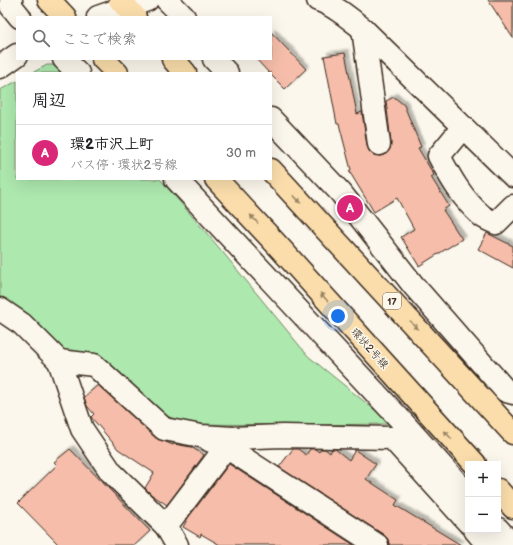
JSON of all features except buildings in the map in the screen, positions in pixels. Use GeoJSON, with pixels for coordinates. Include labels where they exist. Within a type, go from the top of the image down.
{"type":"FeatureCollection","features":[{"type":"Feature","properties":{"kind":"main road"},"geometry":{"type":"LineString","coordinates":[[49,0],[63,16]]}},
{"type":"Feature","properties":{"kind":"main road"},"geometry":{"type":"LineString","coordinates":[[105,60],[116,72]]}},
{"type":"Feature","properties":{"kind":"main road"},"geometry":{"type":"LineString","coordinates":[[173,60],[184,72]]}},
{"type":"Feature","properties":{"kind":"main road","name":"17"},"geometry":{"type":"LineString","coordinates":[[272,171],[511,427]]}},
{"type":"Feature","properties":{"kind":"main road","name":"環状2号線"},"geometry":{"type":"LineString","coordinates":[[217,180],[471,461]]}},
{"type":"Feature","properties":{"kind":"main road"},"geometry":{"type":"LineString","coordinates":[[501,493],[513,507]]}},
{"type":"Feature","properties":{"kind":"street"},"geometry":{"type":"LineString","coordinates":[[11,0],[11,6],[19,16]]}},
{"type":"Feature","properties":{"kind":"street"},"geometry":{"type":"LineString","coordinates":[[101,16],[147,0]]}},
{"type":"Feature","properties":{"kind":"street"},"geometry":{"type":"LineString","coordinates":[[167,0],[183,16]]}},
{"type":"Feature","properties":{"kind":"street"},"geometry":{"type":"LineString","coordinates":[[318,0],[352,15],[513,176]]}},
{"type":"Feature","properties":{"kind":"street"},"geometry":{"type":"LineString","coordinates":[[352,15],[379,144]]}},
{"type":"Feature","properties":{"kind":"street"},"geometry":{"type":"LineString","coordinates":[[0,67],[16,56]]}},
{"type":"Feature","properties":{"kind":"street"},"geometry":{"type":"LineString","coordinates":[[65,60],[77,72]]}},
{"type":"Feature","properties":{"kind":"street"},"geometry":{"type":"LineString","coordinates":[[215,60],[226,72]]}},
{"type":"Feature","properties":{"kind":"street"},"geometry":{"type":"LineString","coordinates":[[272,120],[341,193],[414,286],[490,373],[506,391],[513,393]]}},
{"type":"Feature","properties":{"kind":"street"},"geometry":{"type":"LineString","coordinates":[[464,126],[439,156],[447,171],[463,196],[483,217],[496,223],[513,206]]}},
{"type":"Feature","properties":{"kind":"street"},"geometry":{"type":"LineString","coordinates":[[177,180],[398,417],[465,492]]}},
{"type":"Feature","properties":{"kind":"street"},"geometry":{"type":"LineString","coordinates":[[0,309],[22,324],[59,360],[82,429],[111,472],[166,526],[177,545]]}},
{"type":"Feature","properties":{"kind":"street"},"geometry":{"type":"LineString","coordinates":[[59,360],[94,365],[164,429],[229,443],[377,545]]}},
{"type":"Feature","properties":{"kind":"street"},"geometry":{"type":"LineString","coordinates":[[166,526],[229,443],[283,436],[392,438],[465,519]]}},
{"type":"Feature","properties":{"kind":"street"},"geometry":{"type":"LineString","coordinates":[[501,532],[512,545]]}},
{"type":"Feature","properties":{"kind":"street"},"geometry":{"type":"LineString","coordinates":[[478,533],[488,545]]}},
{"type":"Feature","properties":{"kind":"green space"},"geometry":{"type":"Polygon","coordinates":[[[47,65],[59,65],[66,72],[34,72],[47,65]]]}},
{"type":"Feature","properties":{"kind":"green space"},"geometry":{"type":"Polygon","coordinates":[[[16,82],[16,180],[161,180],[216,244],[308,356],[392,424],[189,424],[164,415],[57,349],[0,303],[0,90],[16,82]]]}},
{"type":"Feature","properties":{"kind":"place","name":"環2市沢上町"},"geometry":{"type":"Point","coordinates":[350,208]}}]}
